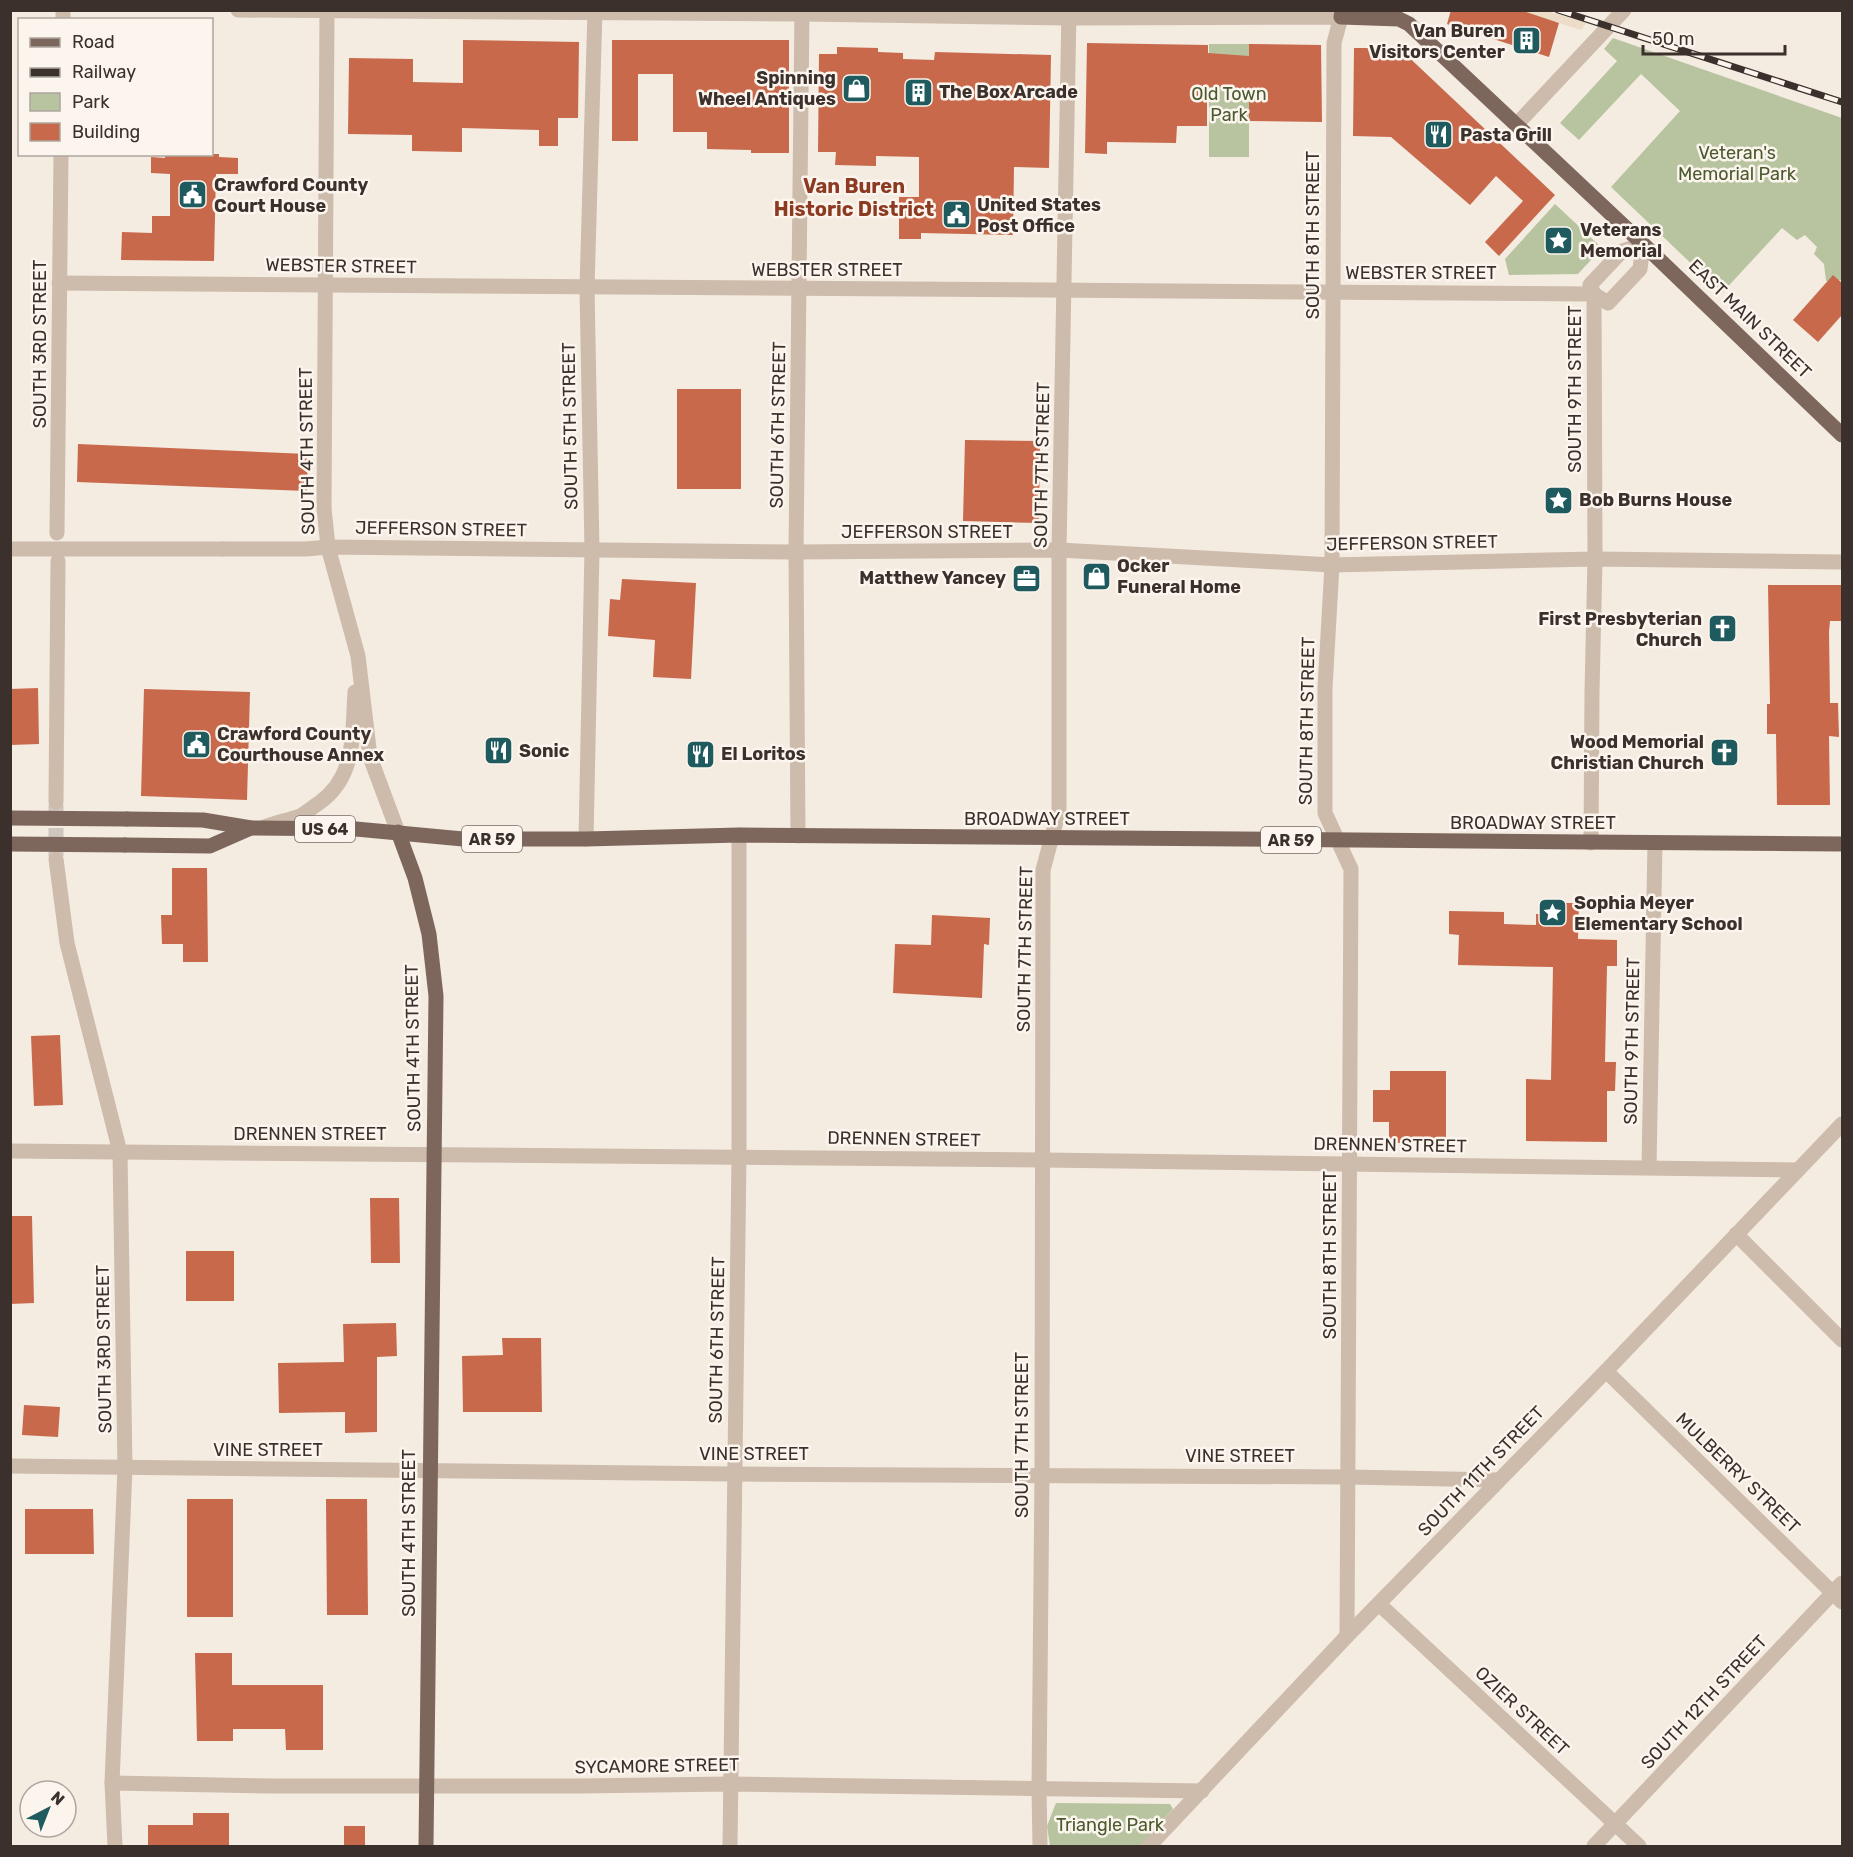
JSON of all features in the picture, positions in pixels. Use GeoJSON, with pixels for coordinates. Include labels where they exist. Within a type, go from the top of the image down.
{"type":"FeatureCollection","features":[{"type":"Feature","properties":{"kind":"main road","name":"EAST MAIN STREET"},"geometry":{"type":"LineString","coordinates":[[1399,10],[1409,24],[1842,435]]}},
{"type":"Feature","properties":{"kind":"main road"},"geometry":{"type":"LineString","coordinates":[[1342,14],[1399,20],[1409,24]]}},
{"type":"Feature","properties":{"kind":"main road","name":"BROADWAY STREET"},"geometry":{"type":"LineString","coordinates":[[10,818],[203,820],[254,829],[356,829],[463,839],[739,835],[1842,844]]}},
{"type":"Feature","properties":{"kind":"main road","name":"BROADWAY STREET"},"geometry":{"type":"LineString","coordinates":[[10,844],[210,846],[254,829]]}},
{"type":"Feature","properties":{"kind":"main road","name":"SOUTH 4TH STREET"},"geometry":{"type":"LineString","coordinates":[[398,832],[415,878],[429,934],[436,996],[426,1846]]}},
{"type":"Feature","properties":{"kind":"street"},"geometry":{"type":"LineString","coordinates":[[238,10],[1342,14]]}},
{"type":"Feature","properties":{"kind":"street"},"geometry":{"type":"LineString","coordinates":[[1516,124],[1624,10]]}},
{"type":"Feature","properties":{"kind":"street","name":"SOUTH 4TH STREET"},"geometry":{"type":"LineString","coordinates":[[327,11],[324,508],[328,547],[358,656],[370,757],[398,832]]}},
{"type":"Feature","properties":{"kind":"street","name":"SOUTH 5TH STREET"},"geometry":{"type":"LineString","coordinates":[[586,839],[592,550],[587,288],[595,12]]}},
{"type":"Feature","properties":{"kind":"street","name":"SOUTH 6TH STREET"},"geometry":{"type":"LineString","coordinates":[[798,836],[796,552],[802,12]]}},
{"type":"Feature","properties":{"kind":"street","name":"SOUTH 7TH STREET"},"geometry":{"type":"LineString","coordinates":[[1040,1846],[1038,1788],[1042,1475],[1043,870],[1059,810],[1059,550],[1069,14]]}},
{"type":"Feature","properties":{"kind":"street","name":"SOUTH 8TH STREET"},"geometry":{"type":"LineString","coordinates":[[1342,14],[1334,43],[1332,565],[1325,688],[1325,813],[1351,869],[1347,1636]]}},
{"type":"Feature","properties":{"kind":"street","name":"SOUTH 3RD STREET"},"geometry":{"type":"LineString","coordinates":[[57,533],[61,156]]}},
{"type":"Feature","properties":{"kind":"street"},"geometry":{"type":"LineString","coordinates":[[1594,294],[1590,285],[1622,251],[1643,244]]}},
{"type":"Feature","properties":{"kind":"street","name":"WEBSTER STREET"},"geometry":{"type":"LineString","coordinates":[[59,283],[1594,294],[1608,303],[1640,269],[1643,244]]}},
{"type":"Feature","properties":{"kind":"street","name":"SOUTH 9TH STREET"},"geometry":{"type":"LineString","coordinates":[[1591,843],[1595,559],[1594,294]]}},
{"type":"Feature","properties":{"kind":"street","name":"JEFFERSON STREET"},"geometry":{"type":"LineString","coordinates":[[10,549],[306,549],[328,547],[796,552],[1059,550],[1332,565],[1595,559],[1842,562]]}},
{"type":"Feature","properties":{"kind":"street"},"geometry":{"type":"LineString","coordinates":[[56,802],[58,561]]}},
{"type":"Feature","properties":{"kind":"street"},"geometry":{"type":"LineString","coordinates":[[254,829],[302,815],[326,798],[339,784],[347,767],[351,749],[358,656]]}},
{"type":"Feature","properties":{"kind":"street","name":"SOUTH 6TH STREET"},"geometry":{"type":"LineString","coordinates":[[730,1846],[739,1156],[739,835]]}},
{"type":"Feature","properties":{"kind":"street","name":"SOUTH 9TH STREET"},"geometry":{"type":"LineString","coordinates":[[1649,1167],[1655,843]]}},
{"type":"Feature","properties":{"kind":"street","name":"SOUTH 3RD STREET"},"geometry":{"type":"LineString","coordinates":[[56,859],[68,943],[120,1152],[125,1468],[112,1782],[115,1846]]}},
{"type":"Feature","properties":{"kind":"street","name":"SOUTH 11TH STREET"},"geometry":{"type":"LineString","coordinates":[[1149,1846],[1347,1636],[1606,1371],[1842,1124]]}},
{"type":"Feature","properties":{"kind":"street","name":"DRENNEN STREET"},"geometry":{"type":"LineString","coordinates":[[10,1151],[739,1156],[1796,1170]]}},
{"type":"Feature","properties":{"kind":"street"},"geometry":{"type":"LineString","coordinates":[[1736,1234],[1842,1340]]}},
{"type":"Feature","properties":{"kind":"street","name":"MULBERRY STREET"},"geometry":{"type":"LineString","coordinates":[[1606,1371],[1839,1593]]}},
{"type":"Feature","properties":{"kind":"street","name":"VINE STREET"},"geometry":{"type":"LineString","coordinates":[[10,1466],[1498,1480]]}},
{"type":"Feature","properties":{"kind":"street","name":"SOUTH 12TH STREET"},"geometry":{"type":"LineString","coordinates":[[1594,1846],[1839,1593]]}},
{"type":"Feature","properties":{"kind":"street","name":"OZIER STREET"},"geometry":{"type":"LineString","coordinates":[[1379,1604],[1639,1846]]}},
{"type":"Feature","properties":{"kind":"street","name":"SYCAMORE STREET"},"geometry":{"type":"LineString","coordinates":[[112,1782],[272,1786],[730,1784],[1202,1791]]}},
{"type":"Feature","properties":{"kind":"green space","name":"Veteran's Memorial Park"},"geometry":{"type":"Polygon","coordinates":[[[1613,38],[1842,118],[1842,280],[1826,281],[1824,264],[1814,254],[1817,247],[1805,235],[1797,240],[1782,228],[1722,293],[1611,187],[1680,111],[1641,74],[1579,140],[1560,123],[1617,61],[1604,49],[1613,38]]]}},
{"type":"Feature","properties":{"kind":"green space","name":"Old Town Park"},"geometry":{"type":"Polygon","coordinates":[[[1209,44],[1249,44],[1249,157],[1209,157],[1209,44]]]}},
{"type":"Feature","properties":{"kind":"green space"},"geometry":{"type":"Polygon","coordinates":[[[1555,204],[1602,248],[1578,274],[1509,275],[1505,259],[1555,204]]]}},
{"type":"Feature","properties":{"kind":"green space","name":"Triangle Park"},"geometry":{"type":"Polygon","coordinates":[[[1056,1803],[1170,1804],[1173,1809],[1140,1846],[1050,1846],[1047,1826],[1056,1803]]]}},
{"type":"Feature","properties":{"kind":"shaded area"},"geometry":{"type":"Polygon","coordinates":[[[1520,11],[1547,11],[1586,23],[1581,30],[1520,11]]]}},
{"type":"Feature","properties":{"kind":"building","name":"Van Buren Visitors Center"},"geometry":{"type":"Polygon","coordinates":[[[1451,10],[1520,10],[1559,23],[1549,57],[1447,24],[1451,10]]]}},
{"type":"Feature","properties":{"kind":"building"},"geometry":{"type":"Polygon","coordinates":[[[463,40],[579,42],[578,118],[558,118],[558,146],[539,146],[539,130],[462,128],[462,152],[412,151],[412,135],[348,134],[349,58],[413,59],[413,82],[463,83],[463,40]]]}},
{"type":"Feature","properties":{"kind":"building"},"geometry":{"type":"Polygon","coordinates":[[[612,40],[789,40],[789,153],[751,153],[751,150],[707,149],[707,132],[673,132],[673,74],[638,74],[638,141],[612,141],[612,40]]]}},
{"type":"Feature","properties":{"kind":"building"},"geometry":{"type":"Polygon","coordinates":[[[1087,43],[1208,45],[1208,53],[1249,56],[1249,44],[1321,45],[1322,122],[1249,121],[1249,89],[1207,87],[1207,126],[1177,126],[1176,143],[1107,142],[1107,154],[1085,153],[1087,43]]]}},
{"type":"Feature","properties":{"kind":"building"},"geometry":{"type":"Polygon","coordinates":[[[837,47],[878,48],[878,52],[903,53],[903,59],[934,60],[935,52],[1051,55],[1049,168],[1014,167],[1013,235],[921,233],[921,239],[899,239],[899,197],[919,197],[919,157],[876,156],[876,166],[835,165],[836,152],[818,152],[819,54],[837,54],[837,47]]]}},
{"type":"Feature","properties":{"kind":"building"},"geometry":{"type":"Polygon","coordinates":[[[1354,48],[1399,48],[1555,195],[1499,256],[1485,242],[1523,201],[1496,176],[1470,205],[1391,137],[1353,136],[1354,48]]]}},
{"type":"Feature","properties":{"kind":"building","name":"Crawford County Court House"},"geometry":{"type":"Polygon","coordinates":[[[219,154],[219,157],[238,158],[238,174],[216,174],[214,261],[121,260],[122,232],[152,233],[152,216],[170,216],[170,174],[151,173],[151,157],[165,158],[165,156],[219,154]]]}},
{"type":"Feature","properties":{"kind":"building"},"geometry":{"type":"Polygon","coordinates":[[[1833,275],[1842,283],[1842,315],[1818,342],[1793,320],[1833,275]]]}},
{"type":"Feature","properties":{"kind":"building"},"geometry":{"type":"Polygon","coordinates":[[[677,389],[741,389],[741,489],[677,489],[677,389]]]}},
{"type":"Feature","properties":{"kind":"building"},"geometry":{"type":"Polygon","coordinates":[[[965,440],[1040,441],[1039,523],[963,521],[965,440]]]}},
{"type":"Feature","properties":{"kind":"building"},"geometry":{"type":"Polygon","coordinates":[[[78,444],[308,454],[307,491],[77,482],[78,444]]]}},
{"type":"Feature","properties":{"kind":"building"},"geometry":{"type":"Polygon","coordinates":[[[622,579],[696,583],[691,679],[653,677],[655,640],[608,636],[610,599],[620,600],[622,579]]]}},
{"type":"Feature","properties":{"kind":"building"},"geometry":{"type":"Polygon","coordinates":[[[1768,585],[1842,585],[1842,621],[1830,621],[1829,632],[1830,703],[1838,703],[1839,737],[1829,736],[1830,805],[1777,805],[1776,734],[1767,734],[1767,704],[1770,704],[1768,585]]]}},
{"type":"Feature","properties":{"kind":"building"},"geometry":{"type":"Polygon","coordinates":[[[38,688],[39,744],[10,745],[10,689],[38,688]]]}},
{"type":"Feature","properties":{"kind":"building","name":"Crawford County Courthouse Annex"},"geometry":{"type":"Polygon","coordinates":[[[144,689],[250,692],[247,800],[141,796],[144,689]]]}},
{"type":"Feature","properties":{"kind":"building"},"geometry":{"type":"Polygon","coordinates":[[[172,868],[207,868],[208,962],[183,962],[183,944],[162,944],[161,915],[172,915],[172,868]]]}},
{"type":"Feature","properties":{"kind":"building"},"geometry":{"type":"Polygon","coordinates":[[[1551,903],[1579,903],[1578,939],[1617,940],[1617,966],[1607,966],[1605,1062],[1616,1062],[1615,1091],[1607,1091],[1607,1142],[1526,1141],[1526,1079],[1551,1080],[1553,967],[1458,965],[1459,935],[1449,934],[1449,911],[1504,912],[1504,924],[1536,925],[1536,914],[1551,914],[1551,903]]]}},
{"type":"Feature","properties":{"kind":"building"},"geometry":{"type":"Polygon","coordinates":[[[932,915],[990,918],[989,945],[984,944],[982,998],[893,993],[895,944],[931,945],[932,915]]]}},
{"type":"Feature","properties":{"kind":"building"},"geometry":{"type":"Polygon","coordinates":[[[60,1035],[63,1105],[34,1106],[31,1036],[60,1035]]]}},
{"type":"Feature","properties":{"kind":"building"},"geometry":{"type":"Polygon","coordinates":[[[1390,1071],[1446,1071],[1446,1143],[1389,1143],[1389,1122],[1373,1122],[1373,1090],[1390,1090],[1390,1071]]]}},
{"type":"Feature","properties":{"kind":"building"},"geometry":{"type":"Polygon","coordinates":[[[370,1198],[399,1198],[400,1263],[371,1263],[370,1198]]]}},
{"type":"Feature","properties":{"kind":"building"},"geometry":{"type":"Polygon","coordinates":[[[10,1216],[32,1216],[34,1303],[10,1304],[10,1216]]]}},
{"type":"Feature","properties":{"kind":"building"},"geometry":{"type":"Polygon","coordinates":[[[186,1251],[234,1251],[234,1301],[186,1301],[186,1251]]]}},
{"type":"Feature","properties":{"kind":"building"},"geometry":{"type":"Polygon","coordinates":[[[396,1323],[397,1356],[377,1357],[377,1432],[345,1433],[345,1412],[279,1413],[278,1363],[344,1362],[343,1324],[396,1323]]]}},
{"type":"Feature","properties":{"kind":"building"},"geometry":{"type":"Polygon","coordinates":[[[502,1338],[541,1338],[542,1412],[463,1412],[462,1356],[503,1355],[502,1338]]]}},
{"type":"Feature","properties":{"kind":"building"},"geometry":{"type":"Polygon","coordinates":[[[24,1405],[60,1407],[58,1437],[22,1435],[24,1405]]]}},
{"type":"Feature","properties":{"kind":"building"},"geometry":{"type":"Polygon","coordinates":[[[187,1499],[233,1499],[233,1617],[187,1617],[187,1499]]]}},
{"type":"Feature","properties":{"kind":"building"},"geometry":{"type":"Polygon","coordinates":[[[326,1499],[367,1499],[368,1615],[327,1615],[326,1499]]]}},
{"type":"Feature","properties":{"kind":"building"},"geometry":{"type":"Polygon","coordinates":[[[25,1509],[93,1509],[94,1554],[25,1554],[25,1509]]]}},
{"type":"Feature","properties":{"kind":"building"},"geometry":{"type":"Polygon","coordinates":[[[195,1653],[232,1653],[232,1685],[323,1685],[323,1750],[286,1750],[285,1729],[233,1729],[233,1741],[197,1741],[195,1653]]]}},
{"type":"Feature","properties":{"kind":"building"},"geometry":{"type":"Polygon","coordinates":[[[193,1813],[229,1813],[229,1846],[148,1846],[148,1825],[193,1825],[193,1813]]]}},
{"type":"Feature","properties":{"kind":"building"},"geometry":{"type":"Polygon","coordinates":[[[344,1826],[365,1826],[365,1846],[344,1846],[344,1826]]]}},
{"type":"Feature","properties":{"kind":"tunnel"},"geometry":{"type":"LineString","coordinates":[[56,805],[56,856]]}},
{"type":"Feature","properties":{"kind":"railway"},"geometry":{"type":"LineString","coordinates":[[1558,10],[1842,102]]}},
{"type":"Feature","properties":{"kind":"place","name":"Van Buren Visitors Center"},"geometry":{"type":"Point","coordinates":[1526,41]}},
{"type":"Feature","properties":{"kind":"place","name":"Spinning Wheel Antiques"},"geometry":{"type":"Point","coordinates":[857,88]}},
{"type":"Feature","properties":{"kind":"place","name":"The Box Arcade"},"geometry":{"type":"Point","coordinates":[918,92]}},
{"type":"Feature","properties":{"kind":"place","name":"Pasta Grill"},"geometry":{"type":"Point","coordinates":[1439,135]}},
{"type":"Feature","properties":{"kind":"place","name":"Crawford County Court House"},"geometry":{"type":"Point","coordinates":[193,195]}},
{"type":"Feature","properties":{"kind":"place","name":"United States Post Office"},"geometry":{"type":"Point","coordinates":[956,215]}},
{"type":"Feature","properties":{"kind":"place","name":"Veterans Memorial"},"geometry":{"type":"Point","coordinates":[1559,240]}},
{"type":"Feature","properties":{"kind":"place","name":"Bob Burns House"},"geometry":{"type":"Point","coordinates":[1558,500]}},
{"type":"Feature","properties":{"kind":"place","name":"Ocker Funeral Home"},"geometry":{"type":"Point","coordinates":[1096,576]}},
{"type":"Feature","properties":{"kind":"place","name":"Matthew Yancey"},"geometry":{"type":"Point","coordinates":[1027,578]}},
{"type":"Feature","properties":{"kind":"place","name":"First Presbyterian Church"},"geometry":{"type":"Point","coordinates":[1723,629]}},
{"type":"Feature","properties":{"kind":"place","name":"Crawford County Courthouse Annex"},"geometry":{"type":"Point","coordinates":[196,744]}},
{"type":"Feature","properties":{"kind":"place","name":"Sonic"},"geometry":{"type":"Point","coordinates":[498,751]}},
{"type":"Feature","properties":{"kind":"place","name":"Wood Memorial Christian Church"},"geometry":{"type":"Point","coordinates":[1725,752]}},
{"type":"Feature","properties":{"kind":"place","name":"El Loritos"},"geometry":{"type":"Point","coordinates":[700,754]}},
{"type":"Feature","properties":{"kind":"place","name":"Sophia Meyer Elementary School"},"geometry":{"type":"Point","coordinates":[1553,913]}},
{"type":"Feature","properties":{"kind":"district","name":"Van Buren Historic District"},"geometry":{"type":"Point","coordinates":[854,198]}}]}
